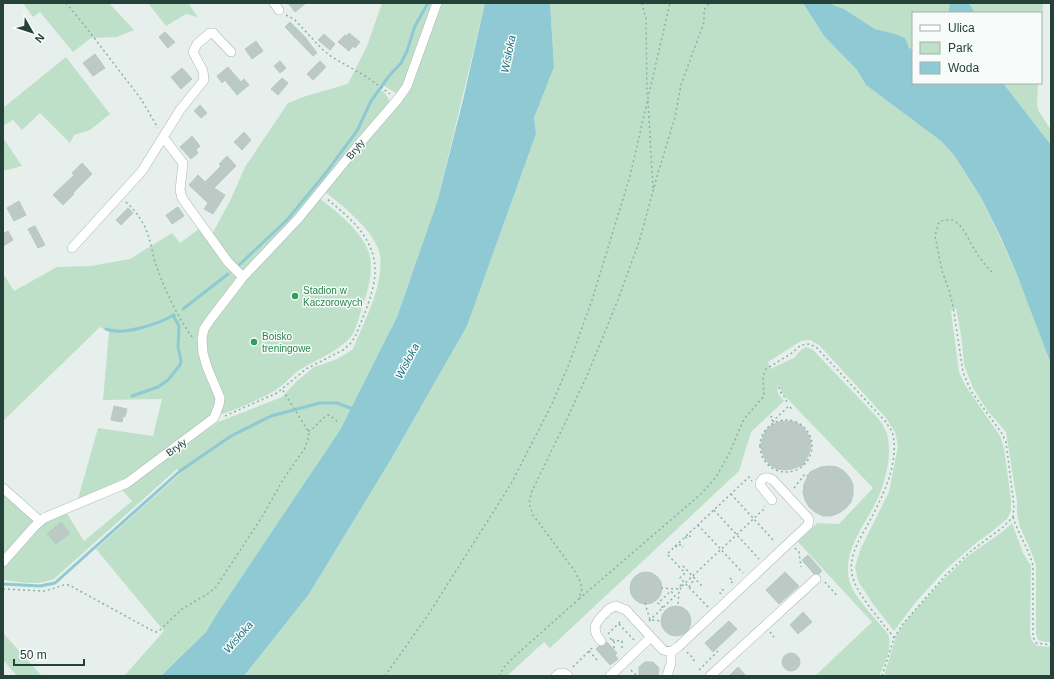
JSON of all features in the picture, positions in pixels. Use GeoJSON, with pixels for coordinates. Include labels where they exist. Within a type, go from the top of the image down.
{"type":"FeatureCollection","features":[{"type":"Feature","properties":{"kind":"street","name":"Bryły"},"geometry":{"type":"LineString","coordinates":[[3,562],[40,521],[49,515],[127,483],[214,418],[220,398],[207,367],[202,350],[204,329],[243,277],[298,219],[398,99],[407,86],[437,3]]}},
{"type":"Feature","properties":{"kind":"street"},"geometry":{"type":"LineString","coordinates":[[72,248],[142,171],[180,110],[204,80],[203,71],[193,52],[197,44],[212,33],[231,52]]}},
{"type":"Feature","properties":{"kind":"street"},"geometry":{"type":"LineString","coordinates":[[163,137],[183,163],[180,190],[182,198],[228,262],[243,277]]}},
{"type":"Feature","properties":{"kind":"street"},"geometry":{"type":"LineString","coordinates":[[605,637],[595,631],[596,622],[610,608],[616,606],[626,610],[663,650],[671,652],[678,647],[807,527],[809,520],[773,480],[766,477],[761,480],[760,485],[769,502]]}},
{"type":"Feature","properties":{"kind":"street"},"geometry":{"type":"LineString","coordinates":[[3,488],[40,521]]}},
{"type":"Feature","properties":{"kind":"street"},"geometry":{"type":"LineString","coordinates":[[710,676],[820,580]]}},
{"type":"Feature","properties":{"kind":"street"},"geometry":{"type":"LineString","coordinates":[[610,676],[651,637]]}},
{"type":"Feature","properties":{"kind":"street"},"geometry":{"type":"LineString","coordinates":[[667,676],[671,663],[671,652]]}},
{"type":"Feature","properties":{"kind":"street"},"geometry":{"type":"LineString","coordinates":[[556,676],[561,673],[565,673],[568,676]]}},
{"type":"Feature","properties":{"kind":"path"},"geometry":{"type":"LineString","coordinates":[[66,3],[141,99],[163,137]]}},
{"type":"Feature","properties":{"kind":"path"},"geometry":{"type":"LineString","coordinates":[[642,3],[646,19],[648,98],[653,191]]}},
{"type":"Feature","properties":{"kind":"path"},"geometry":{"type":"LineString","coordinates":[[385,676],[430,612],[511,484],[552,404],[569,364],[592,300],[630,176],[670,3]]}},
{"type":"Feature","properties":{"kind":"path"},"geometry":{"type":"LineString","coordinates":[[499,676],[504,666],[579,599],[582,589],[580,581],[574,570],[533,515],[530,509],[530,497],[589,371],[619,297],[639,242],[675,117],[682,85],[704,22],[704,10],[709,3]]}},
{"type":"Feature","properties":{"kind":"path"},"geometry":{"type":"LineString","coordinates":[[277,6],[289,17],[295,20],[332,57],[385,89]]}},
{"type":"Feature","properties":{"kind":"path"},"geometry":{"type":"LineString","coordinates":[[215,414],[224,417],[227,416],[277,392],[306,369],[339,352],[350,344],[355,337],[372,291],[375,274],[375,260],[373,251],[355,223],[320,193]]}},
{"type":"Feature","properties":{"kind":"path"},"geometry":{"type":"LineString","coordinates":[[120,196],[137,212],[149,239],[156,264],[172,303],[188,331],[202,350]]}},
{"type":"Feature","properties":{"kind":"path"},"geometry":{"type":"LineString","coordinates":[[994,274],[984,264],[974,250],[964,229],[954,220],[945,219],[939,222],[935,236],[942,271],[953,306],[963,372],[971,391],[1002,432],[1006,442],[1014,506],[1013,517],[1015,526],[1033,566],[1033,637],[1036,644],[1051,645]]}},
{"type":"Feature","properties":{"kind":"path"},"geometry":{"type":"LineString","coordinates":[[779,387],[780,393],[792,409]]}},
{"type":"Feature","properties":{"kind":"path"},"geometry":{"type":"LineString","coordinates":[[3,589],[45,591],[64,585],[69,585],[153,631],[156,632],[160,630],[182,609],[209,593],[221,580],[265,512],[284,478],[305,448],[309,436],[308,431],[282,388]]}},
{"type":"Feature","properties":{"kind":"path"},"geometry":{"type":"LineString","coordinates":[[773,422],[789,420],[800,423],[806,428],[810,435],[812,450],[807,461],[795,470],[788,472],[780,471],[770,465],[762,456],[760,443],[764,431],[773,422],[789,406]]}},
{"type":"Feature","properties":{"kind":"path"},"geometry":{"type":"LineString","coordinates":[[773,422],[770,418],[774,414]]}},
{"type":"Feature","properties":{"kind":"path"},"geometry":{"type":"LineString","coordinates":[[308,431],[312,430],[325,417],[329,416],[333,417],[338,424]]}},
{"type":"Feature","properties":{"kind":"path"},"geometry":{"type":"LineString","coordinates":[[768,469],[770,465]]}},
{"type":"Feature","properties":{"kind":"path"},"geometry":{"type":"LineString","coordinates":[[789,492],[805,474],[808,476]]}},
{"type":"Feature","properties":{"kind":"path"},"geometry":{"type":"LineString","coordinates":[[684,573],[667,554],[698,524],[715,511],[749,477],[752,481]]}},
{"type":"Feature","properties":{"kind":"path"},"geometry":{"type":"LineString","coordinates":[[731,494],[775,542]]}},
{"type":"Feature","properties":{"kind":"path"},"geometry":{"type":"LineString","coordinates":[[661,588],[677,589],[681,585],[686,584],[754,519],[769,502]]}},
{"type":"Feature","properties":{"kind":"path"},"geometry":{"type":"LineString","coordinates":[[715,511],[758,558]]}},
{"type":"Feature","properties":{"kind":"path"},"geometry":{"type":"LineString","coordinates":[[882,676],[894,638],[902,625],[946,575],[971,552],[1003,528],[1013,517]]}},
{"type":"Feature","properties":{"kind":"path"},"geometry":{"type":"LineString","coordinates":[[698,524],[743,572]]}},
{"type":"Feature","properties":{"kind":"path"},"geometry":{"type":"LineString","coordinates":[[685,537],[687,538],[690,536],[693,539]]}},
{"type":"Feature","properties":{"kind":"path"},"geometry":{"type":"LineString","coordinates":[[791,542],[798,552],[801,567]]}},
{"type":"Feature","properties":{"kind":"path"},"geometry":{"type":"LineString","coordinates":[[675,546],[677,547],[680,544],[683,547]]}},
{"type":"Feature","properties":{"kind":"path"},"geometry":{"type":"LineString","coordinates":[[683,566],[702,586]]}},
{"type":"Feature","properties":{"kind":"path"},"geometry":{"type":"LineString","coordinates":[[687,571],[680,578],[712,611]]}},
{"type":"Feature","properties":{"kind":"path"},"geometry":{"type":"LineString","coordinates":[[730,578],[732,581],[731,583]]}},
{"type":"Feature","properties":{"kind":"path"},"geometry":{"type":"LineString","coordinates":[[689,587],[695,579]]}},
{"type":"Feature","properties":{"kind":"path"},"geometry":{"type":"LineString","coordinates":[[820,580],[838,597]]}},
{"type":"Feature","properties":{"kind":"path"},"geometry":{"type":"LineString","coordinates":[[678,606],[679,590],[682,586]]}},
{"type":"Feature","properties":{"kind":"path"},"geometry":{"type":"LineString","coordinates":[[721,588],[723,590],[721,592]]}},
{"type":"Feature","properties":{"kind":"path"},"geometry":{"type":"LineString","coordinates":[[645,625],[676,596],[670,591],[658,603],[663,608]]}},
{"type":"Feature","properties":{"kind":"path"},"geometry":{"type":"LineString","coordinates":[[645,603],[650,620]]}},
{"type":"Feature","properties":{"kind":"path"},"geometry":{"type":"LineString","coordinates":[[619,643],[605,637],[623,620]]}},
{"type":"Feature","properties":{"kind":"path"},"geometry":{"type":"LineString","coordinates":[[650,620],[662,621]]}},
{"type":"Feature","properties":{"kind":"path"},"geometry":{"type":"LineString","coordinates":[[619,624],[637,644]]}},
{"type":"Feature","properties":{"kind":"path"},"geometry":{"type":"LineString","coordinates":[[629,635],[634,631]]}},
{"type":"Feature","properties":{"kind":"path"},"geometry":{"type":"LineString","coordinates":[[613,640],[622,641],[622,646]]}},
{"type":"Feature","properties":{"kind":"path"},"geometry":{"type":"LineString","coordinates":[[613,640],[614,648],[616,649]]}},
{"type":"Feature","properties":{"kind":"path"},"geometry":{"type":"LineString","coordinates":[[576,664],[593,648]]}},
{"type":"Feature","properties":{"kind":"path"},"geometry":{"type":"LineString","coordinates":[[699,670],[719,650]]}},
{"type":"Feature","properties":{"kind":"path"},"geometry":{"type":"LineString","coordinates":[[589,651],[597,660]]}},
{"type":"Feature","properties":{"kind":"path"},"geometry":{"type":"LineString","coordinates":[[688,654],[694,660],[693,663]]}},
{"type":"Feature","properties":{"kind":"path"},"geometry":{"type":"LineString","coordinates":[[631,670],[637,676]]}},
{"type":"Feature","properties":{"kind":"green space"},"geometry":{"type":"Polygon","coordinates":[[[23,3],[109,3],[134,30],[117,37],[91,38],[73,52],[40,12],[33,17],[23,3]]]}},
{"type":"Feature","properties":{"kind":"green space"},"geometry":{"type":"Polygon","coordinates":[[[148,3],[188,3],[198,17],[186,14],[166,26],[148,3]]]}},
{"type":"Feature","properties":{"kind":"green space"},"geometry":{"type":"Polygon","coordinates":[[[382,3],[434,3],[403,88],[396,93],[381,84],[378,87],[387,96],[389,104],[292,222],[245,270],[242,270],[227,255],[212,234],[230,201],[245,167],[288,103],[306,96],[348,84],[367,46],[382,3]]]}},
{"type":"Feature","properties":{"kind":"green space"},"geometry":{"type":"Polygon","coordinates":[[[440,3],[485,3],[438,199],[397,317],[340,430],[206,632],[161,676],[124,676],[164,631],[96,549],[180,474],[177,469],[54,579],[35,583],[3,580],[3,566],[39,527],[66,512],[84,541],[132,501],[121,489],[218,422],[282,397],[297,381],[314,367],[335,360],[353,349],[376,291],[379,279],[380,255],[372,237],[365,228],[349,211],[324,191],[408,94],[440,3]]]}},
{"type":"Feature","properties":{"kind":"green space"},"geometry":{"type":"Polygon","coordinates":[[[550,3],[803,3],[824,36],[857,70],[866,85],[941,141],[954,155],[982,199],[1016,272],[1051,364],[1051,642],[1038,640],[1036,634],[1036,566],[1020,527],[1017,514],[1017,502],[1006,432],[987,410],[973,388],[964,365],[962,341],[956,308],[951,311],[959,372],[965,385],[1000,436],[1004,448],[1011,499],[1011,511],[1007,519],[976,543],[944,571],[915,603],[894,631],[873,604],[858,581],[855,567],[861,548],[889,492],[898,446],[895,432],[886,418],[819,345],[810,340],[801,341],[768,362],[770,369],[794,358],[806,347],[813,350],[882,423],[887,434],[889,456],[885,479],[875,504],[852,547],[848,571],[850,583],[853,589],[867,609],[888,634],[890,645],[889,650],[879,676],[815,676],[872,622],[798,542],[817,523],[839,524],[873,488],[781,392],[780,386],[777,387],[778,393],[784,401],[751,432],[739,471],[550,648],[544,642],[507,676],[244,676],[309,594],[390,461],[467,326],[536,134],[534,118],[554,67],[550,3]]]}},
{"type":"Feature","properties":{"kind":"green space"},"geometry":{"type":"Polygon","coordinates":[[[828,3],[950,3],[948,12],[912,12],[912,49],[909,48],[892,33],[875,29],[844,9],[828,3]]]}},
{"type":"Feature","properties":{"kind":"green space"},"geometry":{"type":"Polygon","coordinates":[[[969,3],[1043,3],[1042,28],[1042,12],[974,12],[969,3]]]}},
{"type":"Feature","properties":{"kind":"green space"},"geometry":{"type":"Polygon","coordinates":[[[66,57],[110,114],[90,130],[74,135],[70,143],[40,113],[22,130],[13,120],[3,126],[3,108],[66,57]]]}},
{"type":"Feature","properties":{"kind":"green space"},"geometry":{"type":"Polygon","coordinates":[[[1004,84],[1038,84],[1038,110],[1051,130],[1051,145],[1004,84]]]}},
{"type":"Feature","properties":{"kind":"green space"},"geometry":{"type":"Polygon","coordinates":[[[3,138],[22,166],[3,171],[3,138]]]}},
{"type":"Feature","properties":{"kind":"green space"},"geometry":{"type":"Polygon","coordinates":[[[319,198],[342,216],[356,231],[367,248],[370,257],[371,269],[368,287],[354,332],[349,339],[338,348],[298,371],[283,385],[272,392],[250,403],[222,414],[220,413],[206,353],[207,331],[232,294],[319,198]]]}},
{"type":"Feature","properties":{"kind":"green space"},"geometry":{"type":"Polygon","coordinates":[[[200,228],[237,277],[200,334],[216,398],[214,413],[126,481],[78,499],[98,428],[153,436],[162,399],[103,400],[109,332],[100,327],[3,421],[3,276],[4,275],[14,291],[57,267],[91,266],[130,259],[172,233],[180,243],[200,228]]]}},
{"type":"Feature","properties":{"kind":"green space"},"geometry":{"type":"Polygon","coordinates":[[[3,492],[32,519],[33,523],[3,558],[3,492]]]}},
{"type":"Feature","properties":{"kind":"green space"},"geometry":{"type":"Polygon","coordinates":[[[1012,523],[1023,553],[1031,566],[1031,639],[1037,645],[1051,647],[1051,676],[884,676],[896,636],[905,622],[939,584],[968,556],[1002,532],[1012,523]]]}},
{"type":"Feature","properties":{"kind":"green space"},"geometry":{"type":"Polygon","coordinates":[[[3,633],[42,676],[17,676],[3,660],[3,633]]]}},
{"type":"Feature","properties":{"kind":"water","name":"Wisłoka"},"geometry":{"type":"Polygon","coordinates":[[[485,3],[550,3],[554,67],[534,118],[536,134],[467,326],[390,461],[309,594],[244,676],[161,676],[206,632],[340,430],[397,317],[438,199],[463,100],[485,3]]]}},
{"type":"Feature","properties":{"kind":"water"},"geometry":{"type":"Polygon","coordinates":[[[803,3],[828,3],[844,9],[875,29],[905,38],[909,48],[912,49],[912,84],[1004,84],[1051,145],[1051,364],[1016,272],[1001,238],[982,199],[954,155],[941,141],[866,85],[857,70],[824,36],[803,3]]]}},
{"type":"Feature","properties":{"kind":"water"},"geometry":{"type":"Polygon","coordinates":[[[950,3],[969,3],[974,12],[948,12],[950,3]]]}},
{"type":"Feature","properties":{"kind":"building"},"geometry":{"type":"Polygon","coordinates":[[[288,3],[306,3],[295,12],[288,3]]]}},
{"type":"Feature","properties":{"kind":"building"},"geometry":{"type":"Polygon","coordinates":[[[290,22],[305,37],[317,53],[313,56],[285,27],[290,22]]]}},
{"type":"Feature","properties":{"kind":"building"},"geometry":{"type":"Polygon","coordinates":[[[165,32],[175,42],[168,48],[159,37],[165,32]]]}},
{"type":"Feature","properties":{"kind":"building"},"geometry":{"type":"Polygon","coordinates":[[[349,33],[360,42],[355,48],[353,46],[349,51],[338,42],[349,33]]]}},
{"type":"Feature","properties":{"kind":"building"},"geometry":{"type":"Polygon","coordinates":[[[324,34],[335,44],[330,50],[318,40],[324,34]]]}},
{"type":"Feature","properties":{"kind":"building"},"geometry":{"type":"Polygon","coordinates":[[[256,41],[263,51],[252,59],[245,49],[256,41]]]}},
{"type":"Feature","properties":{"kind":"building"},"geometry":{"type":"Polygon","coordinates":[[[95,54],[105,68],[93,76],[83,63],[95,54]]]}},
{"type":"Feature","properties":{"kind":"building"},"geometry":{"type":"Polygon","coordinates":[[[280,61],[286,68],[280,73],[274,66],[280,61]]]}},
{"type":"Feature","properties":{"kind":"building"},"geometry":{"type":"Polygon","coordinates":[[[320,61],[326,67],[313,80],[307,74],[320,61]]]}},
{"type":"Feature","properties":{"kind":"building"},"geometry":{"type":"Polygon","coordinates":[[[228,67],[241,82],[244,79],[249,85],[237,95],[225,80],[222,83],[217,76],[228,67]]]}},
{"type":"Feature","properties":{"kind":"building"},"geometry":{"type":"Polygon","coordinates":[[[182,68],[192,79],[181,89],[171,77],[182,68]]]}},
{"type":"Feature","properties":{"kind":"building"},"geometry":{"type":"Polygon","coordinates":[[[282,78],[288,83],[278,95],[271,89],[282,78]]]}},
{"type":"Feature","properties":{"kind":"building"},"geometry":{"type":"Polygon","coordinates":[[[200,105],[207,113],[201,118],[194,111],[200,105]]]}},
{"type":"Feature","properties":{"kind":"building"},"geometry":{"type":"Polygon","coordinates":[[[244,132],[251,140],[242,150],[234,142],[244,132]]]}},
{"type":"Feature","properties":{"kind":"building"},"geometry":{"type":"Polygon","coordinates":[[[192,136],[200,146],[196,150],[198,153],[191,159],[180,147],[192,136]]]}},
{"type":"Feature","properties":{"kind":"building"},"geometry":{"type":"Polygon","coordinates":[[[227,156],[236,166],[214,188],[225,195],[213,214],[204,209],[208,203],[189,185],[198,175],[205,182],[221,166],[219,164],[227,156]]]}},
{"type":"Feature","properties":{"kind":"building"},"geometry":{"type":"Polygon","coordinates":[[[82,163],[92,174],[63,205],[53,195],[74,175],[72,173],[82,163]]]}},
{"type":"Feature","properties":{"kind":"building"},"geometry":{"type":"Polygon","coordinates":[[[19,201],[26,215],[14,221],[7,208],[19,201]]]}},
{"type":"Feature","properties":{"kind":"building"},"geometry":{"type":"Polygon","coordinates":[[[178,207],[184,216],[172,224],[166,215],[178,207]]]}},
{"type":"Feature","properties":{"kind":"building"},"geometry":{"type":"Polygon","coordinates":[[[128,208],[133,213],[121,225],[116,220],[128,208]]]}},
{"type":"Feature","properties":{"kind":"building"},"geometry":{"type":"Polygon","coordinates":[[[35,226],[45,245],[38,248],[28,229],[35,226]]]}},
{"type":"Feature","properties":{"kind":"building"},"geometry":{"type":"Polygon","coordinates":[[[8,231],[13,240],[3,246],[3,234],[8,231]]]}},
{"type":"Feature","properties":{"kind":"building"},"geometry":{"type":"Polygon","coordinates":[[[114,406],[127,409],[125,417],[123,416],[122,422],[111,420],[114,406]]]}},
{"type":"Feature","properties":{"kind":"building"},"geometry":{"type":"Polygon","coordinates":[[[786,421],[801,425],[810,438],[811,446],[809,454],[803,465],[785,470],[777,469],[770,465],[762,452],[761,444],[766,430],[772,425],[786,421]]]}},
{"type":"Feature","properties":{"kind":"building"},"geometry":{"type":"Polygon","coordinates":[[[821,467],[837,467],[844,471],[850,478],[853,485],[853,494],[851,502],[846,508],[831,516],[823,516],[809,507],[803,492],[804,484],[810,472],[821,467]]]}},
{"type":"Feature","properties":{"kind":"building"},"geometry":{"type":"Polygon","coordinates":[[[61,522],[70,533],[56,544],[47,534],[61,522]]]}},
{"type":"Feature","properties":{"kind":"building"},"geometry":{"type":"Polygon","coordinates":[[[808,555],[822,571],[819,574],[814,574],[802,560],[808,555]]]}},
{"type":"Feature","properties":{"kind":"building"},"geometry":{"type":"Polygon","coordinates":[[[646,572],[657,577],[662,588],[657,599],[646,604],[635,599],[630,588],[635,577],[646,572]]]}},
{"type":"Feature","properties":{"kind":"building"},"geometry":{"type":"Polygon","coordinates":[[[785,572],[799,586],[779,604],[766,590],[785,572]]]}},
{"type":"Feature","properties":{"kind":"building"},"geometry":{"type":"Polygon","coordinates":[[[676,606],[682,607],[690,615],[690,627],[682,635],[676,636],[670,635],[662,627],[661,621],[662,615],[670,607],[676,606]]]}},
{"type":"Feature","properties":{"kind":"building"},"geometry":{"type":"Polygon","coordinates":[[[803,612],[812,622],[798,634],[790,625],[803,612]]]}},
{"type":"Feature","properties":{"kind":"building"},"geometry":{"type":"Polygon","coordinates":[[[729,621],[737,629],[713,652],[705,643],[729,621]]]}},
{"type":"Feature","properties":{"kind":"building"},"geometry":{"type":"Polygon","coordinates":[[[607,642],[617,653],[615,655],[618,659],[610,665],[596,649],[599,646],[604,646],[607,642]]]}},
{"type":"Feature","properties":{"kind":"building"},"geometry":{"type":"Polygon","coordinates":[[[791,653],[797,656],[800,662],[797,668],[791,671],[785,668],[782,662],[785,656],[791,653]]]}},
{"type":"Feature","properties":{"kind":"building"},"geometry":{"type":"Polygon","coordinates":[[[645,662],[653,662],[659,668],[658,676],[639,676],[639,667],[645,662]]]}},
{"type":"Feature","properties":{"kind":"building"},"geometry":{"type":"Polygon","coordinates":[[[738,667],[746,676],[729,676],[738,667]]]}},
{"type":"Feature","properties":{"kind":"waterway"},"geometry":{"type":"LineString","coordinates":[[239,265],[287,220],[325,174],[357,131],[371,101],[389,76],[401,63],[407,51],[415,26],[428,3]]}},
{"type":"Feature","properties":{"kind":"waterway"},"geometry":{"type":"LineString","coordinates":[[183,309],[228,274]]}},
{"type":"Feature","properties":{"kind":"waterway"},"geometry":{"type":"LineString","coordinates":[[132,396],[158,387],[168,380],[180,365],[181,361],[178,347],[179,326],[173,315]]}},
{"type":"Feature","properties":{"kind":"waterway"},"geometry":{"type":"LineString","coordinates":[[106,329],[113,331],[131,330],[159,322],[174,315]]}},
{"type":"Feature","properties":{"kind":"waterway"},"geometry":{"type":"LineString","coordinates":[[3,584],[40,586],[55,583],[180,471],[231,436],[271,416],[320,403],[337,403],[353,409]]}},
{"type":"Feature","properties":{"kind":"place","name":"Stadion w Kaczorowych"},"geometry":{"type":"Point","coordinates":[295,296]}},
{"type":"Feature","properties":{"kind":"place","name":"Boisko treningowe"},"geometry":{"type":"Point","coordinates":[254,342]}}]}
